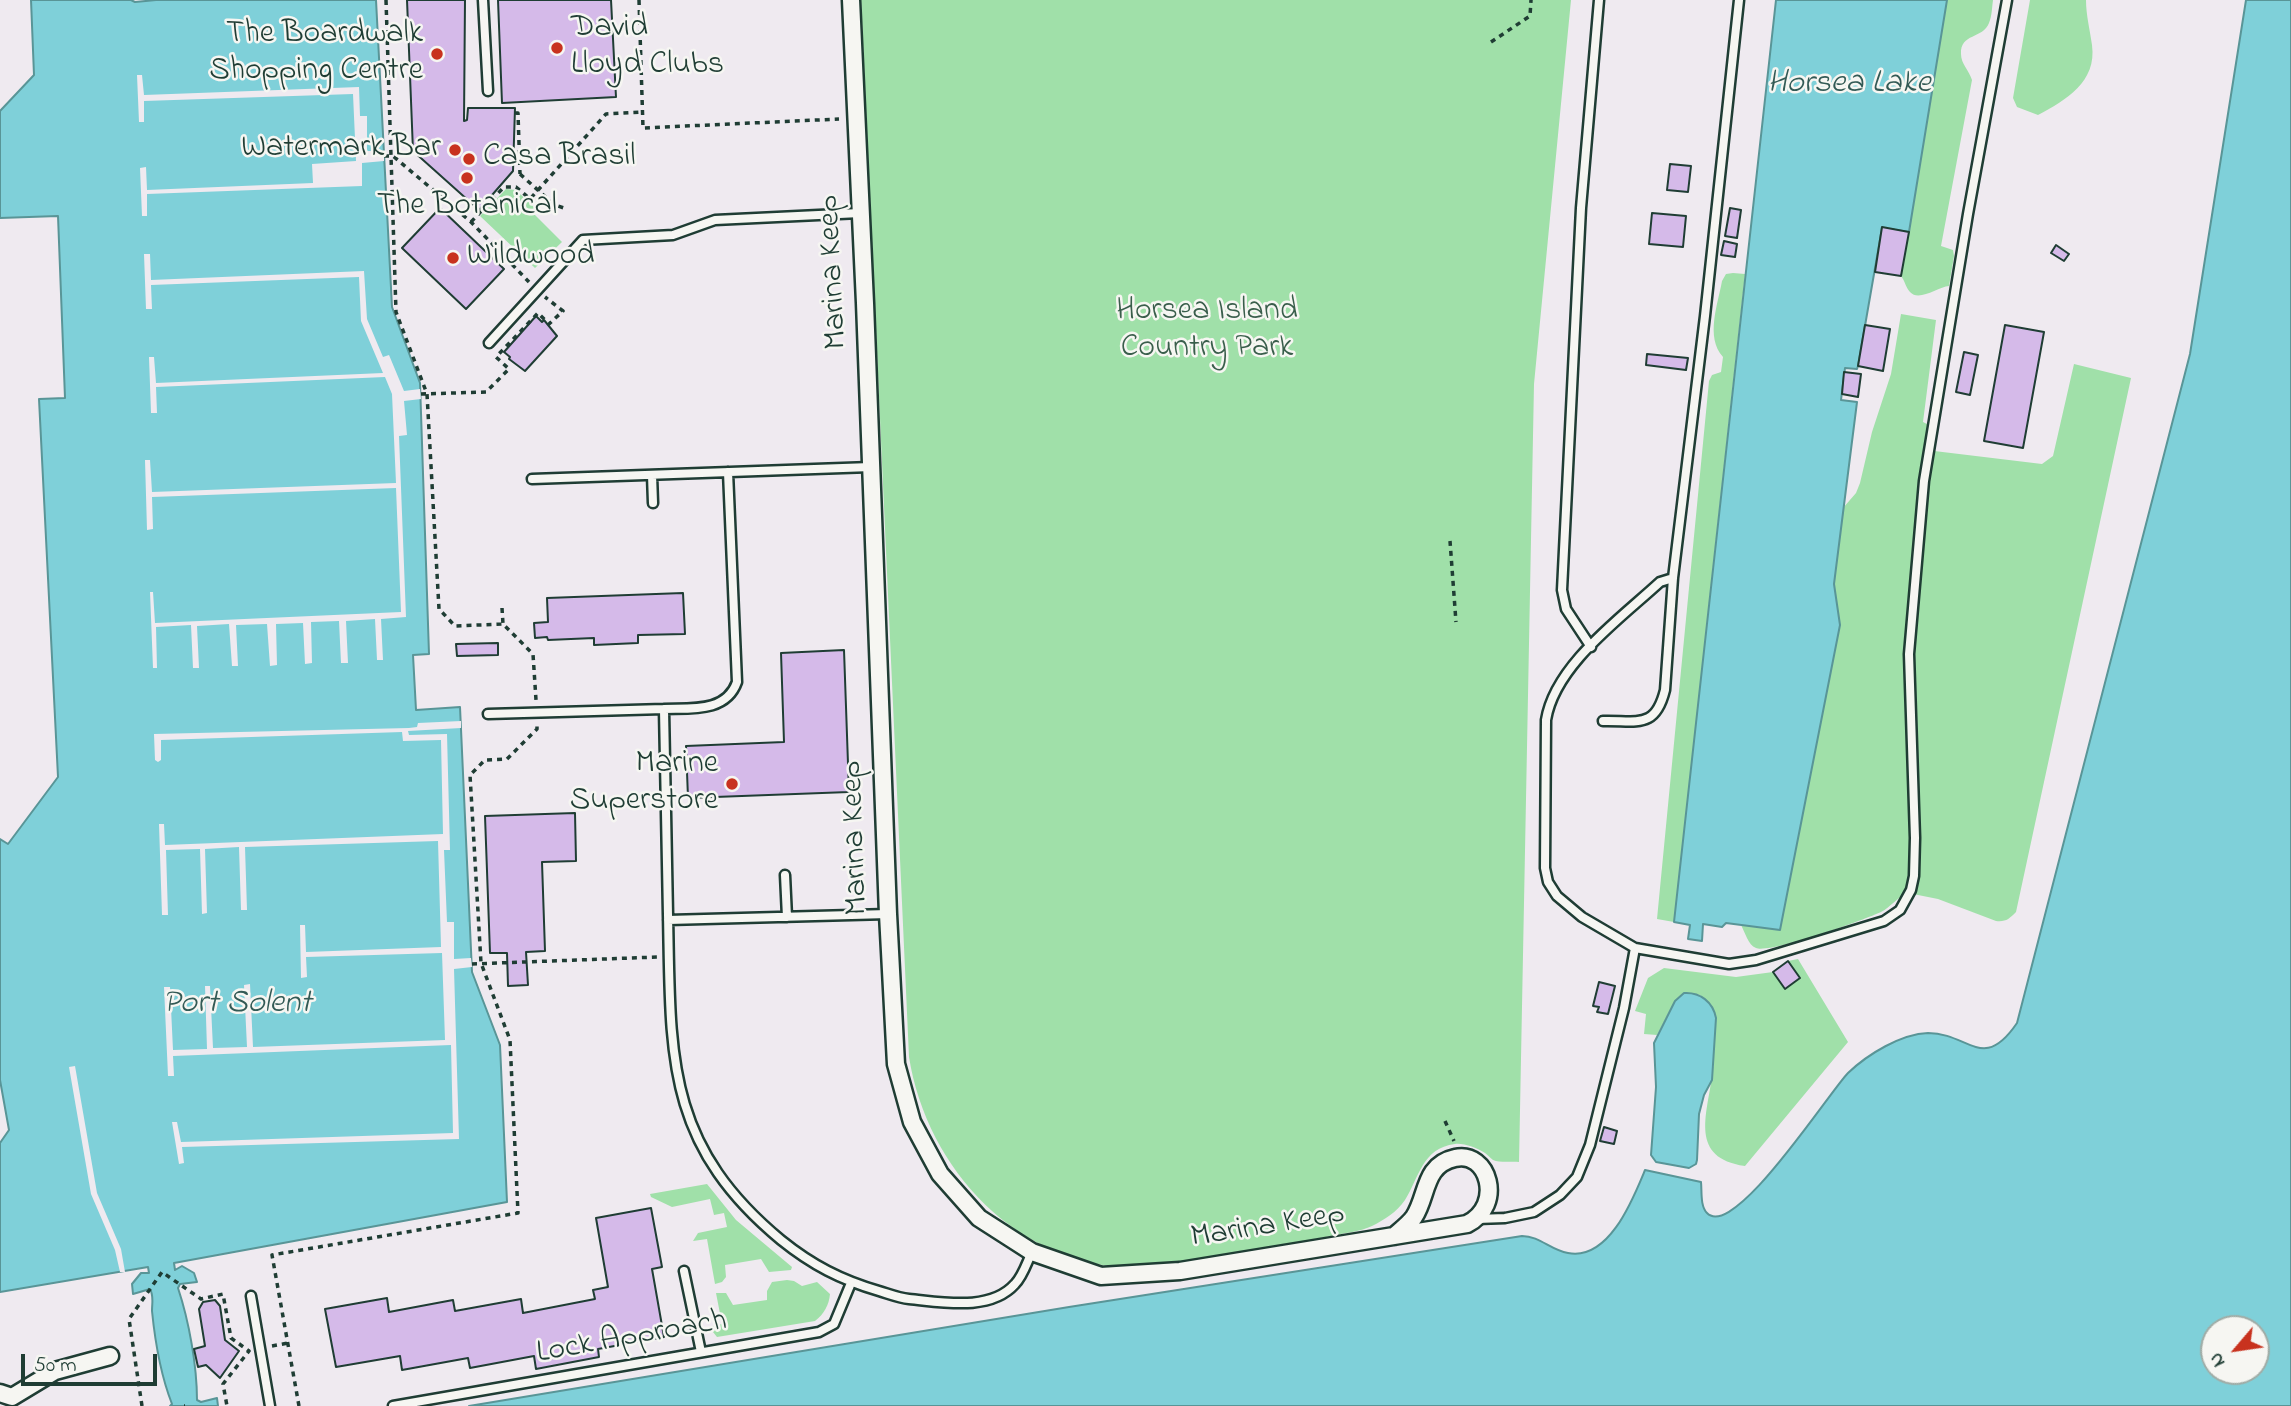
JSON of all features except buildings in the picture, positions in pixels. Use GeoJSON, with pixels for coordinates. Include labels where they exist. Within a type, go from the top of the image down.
{"type":"FeatureCollection","features":[{"type":"Feature","properties":{"kind":"street","name":"Marina Keep"},"geometry":{"type":"LineString","coordinates":[[851,0],[896,1064],[912,1122],[940,1174],[979,1218],[1032,1252],[1101,1276],[1180,1271],[1467,1224],[1477,1219]]}},
{"type":"Feature","properties":{"kind":"street","name":"Marina Keep"},"geometry":{"type":"LineString","coordinates":[[1394,1236],[1413,1219],[1432,1171],[1438,1165],[1456,1157]]}},
{"type":"Feature","properties":{"kind":"street"},"geometry":{"type":"LineString","coordinates":[[1456,1157],[1472,1159],[1482,1168],[1489,1186],[1489,1197],[1483,1213],[1477,1219]]}},
{"type":"Feature","properties":{"kind":"street"},"geometry":{"type":"LineString","coordinates":[[9,1399],[55,1371],[110,1356]]}},
{"type":"Feature","properties":{"kind":"lane"},"geometry":{"type":"LineString","coordinates":[[483,0],[488,91]]}},
{"type":"Feature","properties":{"kind":"lane"},"geometry":{"type":"LineString","coordinates":[[1591,646],[1566,609],[1562,590],[1581,208],[1599,0]]}},
{"type":"Feature","properties":{"kind":"lane"},"geometry":{"type":"LineString","coordinates":[[1603,721],[1647,720],[1661,708],[1665,690],[1673,578],[1739,0]]}},
{"type":"Feature","properties":{"kind":"lane"},"geometry":{"type":"LineString","coordinates":[[1673,578],[1660,582],[1591,646],[1566,672],[1549,705],[1546,720],[1545,868],[1548,882],[1557,896],[1582,917],[1635,947],[1729,964],[1756,960],[1884,921],[1900,910],[1911,890],[1914,876],[1909,654],[1924,481],[2007,0]]}},
{"type":"Feature","properties":{"kind":"lane"},"geometry":{"type":"LineString","coordinates":[[489,342],[583,240],[673,235],[715,220],[860,213]]}},
{"type":"Feature","properties":{"kind":"lane"},"geometry":{"type":"LineString","coordinates":[[532,479],[871,467]]}},
{"type":"Feature","properties":{"kind":"lane"},"geometry":{"type":"LineString","coordinates":[[488,714],[664,709],[710,706],[726,699],[737,682],[728,472]]}},
{"type":"Feature","properties":{"kind":"lane"},"geometry":{"type":"LineString","coordinates":[[652,475],[653,503]]}},
{"type":"Feature","properties":{"kind":"lane"},"geometry":{"type":"LineString","coordinates":[[664,709],[667,957],[673,1046],[686,1112],[700,1144],[727,1185],[769,1230],[815,1265],[851,1283],[905,1298],[961,1304],[1000,1297],[1016,1283],[1032,1252]]}},
{"type":"Feature","properties":{"kind":"lane"},"geometry":{"type":"LineString","coordinates":[[785,875],[787,917]]}},
{"type":"Feature","properties":{"kind":"lane"},"geometry":{"type":"LineString","coordinates":[[668,920],[888,914]]}},
{"type":"Feature","properties":{"kind":"lane"},"geometry":{"type":"LineString","coordinates":[[1477,1219],[1506,1218],[1534,1212],[1560,1195],[1577,1177],[1590,1145],[1624,1008],[1635,947]]}},
{"type":"Feature","properties":{"kind":"lane"},"geometry":{"type":"LineString","coordinates":[[684,1271],[701,1352]]}},
{"type":"Feature","properties":{"kind":"lane","name":"Lock Approach"},"geometry":{"type":"LineString","coordinates":[[393,1406],[825,1330],[838,1318],[851,1283]]}},
{"type":"Feature","properties":{"kind":"lane"},"geometry":{"type":"LineString","coordinates":[[251,1296],[270,1406]]}},
{"type":"Feature","properties":{"kind":"path"},"geometry":{"type":"LineString","coordinates":[[386,0],[396,312],[427,394],[439,609],[455,626],[503,624]]}},
{"type":"Feature","properties":{"kind":"path"},"geometry":{"type":"LineString","coordinates":[[639,0],[643,128],[856,118]]}},
{"type":"Feature","properties":{"kind":"path"},"geometry":{"type":"LineString","coordinates":[[1491,42],[1530,16],[1531,0]]}},
{"type":"Feature","properties":{"kind":"path"},"geometry":{"type":"LineString","coordinates":[[471,222],[504,187],[516,187],[530,199],[606,114],[643,112]]}},
{"type":"Feature","properties":{"kind":"path"},"geometry":{"type":"LineString","coordinates":[[515,113],[518,113],[520,174],[555,205],[567,209]]}},
{"type":"Feature","properties":{"kind":"path"},"geometry":{"type":"LineString","coordinates":[[384,156],[393,156],[471,222],[538,291],[563,311],[550,324],[538,313],[496,357],[509,369],[486,392],[421,394]]}},
{"type":"Feature","properties":{"kind":"path"},"geometry":{"type":"LineString","coordinates":[[1450,541],[1456,622]]}},
{"type":"Feature","properties":{"kind":"path"},"geometry":{"type":"LineString","coordinates":[[299,1406],[272,1255],[518,1213],[510,1040],[481,963],[470,775],[485,760],[507,758],[537,729],[533,654],[503,624],[502,608]]}},
{"type":"Feature","properties":{"kind":"path"},"geometry":{"type":"LineString","coordinates":[[472,964],[667,957]]}},
{"type":"Feature","properties":{"kind":"path"},"geometry":{"type":"LineString","coordinates":[[1445,1121],[1455,1144],[1456,1157]]}},
{"type":"Feature","properties":{"kind":"path"},"geometry":{"type":"LineString","coordinates":[[142,1406],[129,1319],[162,1272],[201,1299],[223,1294],[231,1338],[249,1351],[223,1384],[228,1406]]}},
{"type":"Feature","properties":{"kind":"green space","name":"Horsea Island Country Park"},"geometry":{"type":"Polygon","coordinates":[[[861,0],[1571,0],[1534,384],[1519,1162],[1493,1160],[1482,1151],[1466,1145],[1444,1147],[1428,1158],[1398,1208],[1367,1228],[1201,1262],[1138,1268],[1095,1264],[1055,1251],[1018,1231],[986,1205],[958,1173],[936,1138],[919,1099],[909,1057],[861,0]]]}},
{"type":"Feature","properties":{"kind":"green space"},"geometry":{"type":"Polygon","coordinates":[[[1947,0],[1993,0],[1991,17],[1986,28],[1968,39],[1962,47],[1962,61],[1972,80],[1941,246],[1953,250],[1949,286],[1914,295],[1901,276],[1947,0]]]}},
{"type":"Feature","properties":{"kind":"green space"},"geometry":{"type":"Polygon","coordinates":[[[2030,0],[2086,0],[2092,45],[2090,69],[2084,79],[2069,96],[2038,115],[2017,107],[2013,98],[2030,0]]]}},
{"type":"Feature","properties":{"kind":"green space"},"geometry":{"type":"Polygon","coordinates":[[[506,189],[516,190],[537,210],[534,214],[562,242],[535,268],[480,216],[506,189]]]}},
{"type":"Feature","properties":{"kind":"green space"},"geometry":{"type":"Polygon","coordinates":[[[1726,274],[1745,274],[1674,922],[1657,919],[1709,381],[1712,375],[1721,372],[1723,357],[1715,340],[1714,320],[1722,281],[1726,274]]]}},
{"type":"Feature","properties":{"kind":"green space"},"geometry":{"type":"Polygon","coordinates":[[[1901,314],[1936,320],[1923,422],[1929,425],[1926,450],[2042,464],[2053,456],[2074,364],[2131,378],[2016,912],[2007,920],[1996,921],[1938,899],[1908,893],[1881,912],[1856,922],[1779,946],[1756,948],[1741,925],[1780,930],[1840,625],[1834,584],[1843,508],[1856,493],[1860,483],[1872,432],[1891,374],[1901,314]]]}},
{"type":"Feature","properties":{"kind":"green space"},"geometry":{"type":"Polygon","coordinates":[[[1798,959],[1848,1042],[1745,1166],[1727,1161],[1716,1154],[1706,1133],[1705,1120],[1713,1071],[1716,1025],[1712,1011],[1700,995],[1689,993],[1675,1001],[1657,1035],[1644,1034],[1646,1014],[1635,1011],[1648,978],[1664,968],[1736,977],[1773,972],[1788,961],[1798,959]]]}},
{"type":"Feature","properties":{"kind":"green space"},"geometry":{"type":"Polygon","coordinates":[[[707,1184],[736,1220],[792,1267],[791,1270],[769,1272],[761,1259],[725,1265],[726,1277],[715,1284],[707,1239],[693,1241],[698,1233],[727,1227],[724,1213],[714,1215],[710,1199],[672,1207],[650,1194],[707,1184]]]}},
{"type":"Feature","properties":{"kind":"green space"},"geometry":{"type":"Polygon","coordinates":[[[787,1280],[802,1286],[817,1282],[830,1294],[826,1309],[815,1321],[717,1337],[709,1327],[722,1324],[716,1293],[726,1293],[733,1305],[767,1300],[767,1291],[772,1282],[787,1280]]]}},
{"type":"Feature","properties":{"kind":"water","name":"Port Solent"},"geometry":{"type":"Polygon","coordinates":[[[31,0],[376,0],[392,307],[420,383],[429,654],[413,655],[416,710],[460,707],[472,972],[500,1045],[507,1202],[174,1263],[175,1270],[182,1266],[194,1273],[197,1282],[180,1284],[178,1288],[192,1344],[197,1400],[201,1402],[217,1398],[218,1406],[170,1406],[172,1404],[157,1346],[151,1292],[150,1289],[133,1294],[132,1284],[141,1273],[149,1273],[148,1267],[0,1292],[0,1143],[9,1130],[0,1080],[0,839],[8,844],[58,777],[39,399],[65,398],[58,216],[0,218],[0,111],[34,75],[31,0]]]}},
{"type":"Feature","properties":{"kind":"water","name":"Horsea Lake"},"geometry":{"type":"Polygon","coordinates":[[[1776,0],[1947,0],[1909,232],[1882,228],[1858,366],[1857,369],[1845,368],[1841,400],[1857,402],[1834,584],[1840,625],[1780,930],[1726,923],[1722,927],[1703,924],[1702,941],[1688,939],[1690,925],[1674,922],[1776,0]]]}},
{"type":"Feature","properties":{"kind":"water"},"geometry":{"type":"Polygon","coordinates":[[[2246,0],[2291,0],[2291,1406],[469,1406],[1069,1307],[1522,1236],[1534,1238],[1568,1253],[1583,1253],[1607,1238],[1617,1225],[1645,1170],[1701,1182],[1705,1210],[1720,1216],[1738,1205],[1759,1186],[1848,1073],[1875,1052],[1907,1037],[1928,1033],[1954,1038],[1975,1047],[1995,1046],[2017,1023],[2190,354],[2246,0]]]}},
{"type":"Feature","properties":{"kind":"water"},"geometry":{"type":"Polygon","coordinates":[[[1684,993],[1705,999],[1716,1018],[1712,1080],[1704,1095],[1699,1114],[1696,1164],[1689,1168],[1656,1162],[1651,1155],[1656,1087],[1654,1043],[1675,1001],[1684,993]]]}},
{"type":"Feature","properties":{"kind":"pier"},"geometry":{"type":"Polygon","coordinates":[[[137,75],[142,75],[144,95],[359,87],[360,116],[367,116],[367,151],[384,151],[384,161],[362,163],[362,186],[147,194],[147,216],[142,216],[140,168],[146,167],[147,190],[313,183],[312,164],[356,161],[353,94],[144,101],[144,122],[139,122],[137,75]]]}},
{"type":"Feature","properties":{"kind":"pier"},"geometry":{"type":"Polygon","coordinates":[[[144,254],[150,254],[151,280],[364,271],[367,319],[383,357],[389,355],[404,391],[420,389],[421,399],[404,401],[407,435],[399,436],[406,617],[381,619],[383,660],[377,660],[375,619],[346,621],[348,663],[341,663],[339,621],[311,622],[312,663],[305,664],[303,623],[276,624],[277,665],[270,666],[267,624],[236,625],[238,666],[232,666],[229,624],[197,626],[199,668],[193,668],[191,625],[156,627],[157,668],[153,668],[150,592],[153,592],[155,623],[401,612],[396,488],[152,497],[153,529],[147,530],[145,460],[150,460],[152,492],[396,483],[392,394],[385,377],[156,387],[157,413],[151,413],[149,357],[154,357],[156,383],[383,373],[361,321],[359,277],[151,285],[152,309],[146,309],[144,254]]]}},
{"type":"Feature","properties":{"kind":"pier"},"geometry":{"type":"Polygon","coordinates":[[[461,721],[461,728],[408,731],[409,735],[447,734],[450,850],[444,850],[447,922],[454,922],[454,959],[471,958],[472,967],[454,969],[459,1139],[182,1147],[184,1163],[179,1164],[172,1122],[177,1122],[181,1142],[453,1133],[451,1045],[173,1056],[174,1076],[168,1076],[164,987],[170,987],[173,1050],[207,1049],[205,986],[210,986],[213,1048],[247,1047],[244,985],[250,984],[253,1047],[445,1040],[442,953],[306,957],[307,977],[301,978],[300,925],[305,925],[306,952],[441,947],[438,841],[245,847],[247,910],[241,910],[239,847],[205,849],[207,913],[202,914],[200,849],[166,850],[168,915],[162,915],[159,824],[164,824],[165,845],[443,834],[441,740],[403,741],[402,732],[161,740],[161,760],[158,762],[155,760],[154,734],[409,728],[417,727],[418,723],[461,721]]]}},
{"type":"Feature","properties":{"kind":"pier"},"geometry":{"type":"Polygon","coordinates":[[[75,1066],[97,1193],[121,1249],[125,1272],[120,1272],[115,1250],[91,1194],[69,1067],[75,1066]]]}},
{"type":"Feature","properties":{"kind":"place","name":"David Lloyd Clubs"},"geometry":{"type":"Point","coordinates":[557,48]}},
{"type":"Feature","properties":{"kind":"place","name":"The Boardwalk Shopping Centre"},"geometry":{"type":"Point","coordinates":[437,54]}},
{"type":"Feature","properties":{"kind":"place","name":"Watermark Bar"},"geometry":{"type":"Point","coordinates":[455,150]}},
{"type":"Feature","properties":{"kind":"place","name":"Casa Brasil"},"geometry":{"type":"Point","coordinates":[469,159]}},
{"type":"Feature","properties":{"kind":"place","name":"The Botanical"},"geometry":{"type":"Point","coordinates":[467,178]}},
{"type":"Feature","properties":{"kind":"place","name":"Wildwood"},"geometry":{"type":"Point","coordinates":[453,258]}},
{"type":"Feature","properties":{"kind":"place","name":"Marine Superstore"},"geometry":{"type":"Point","coordinates":[732,784]}}]}
